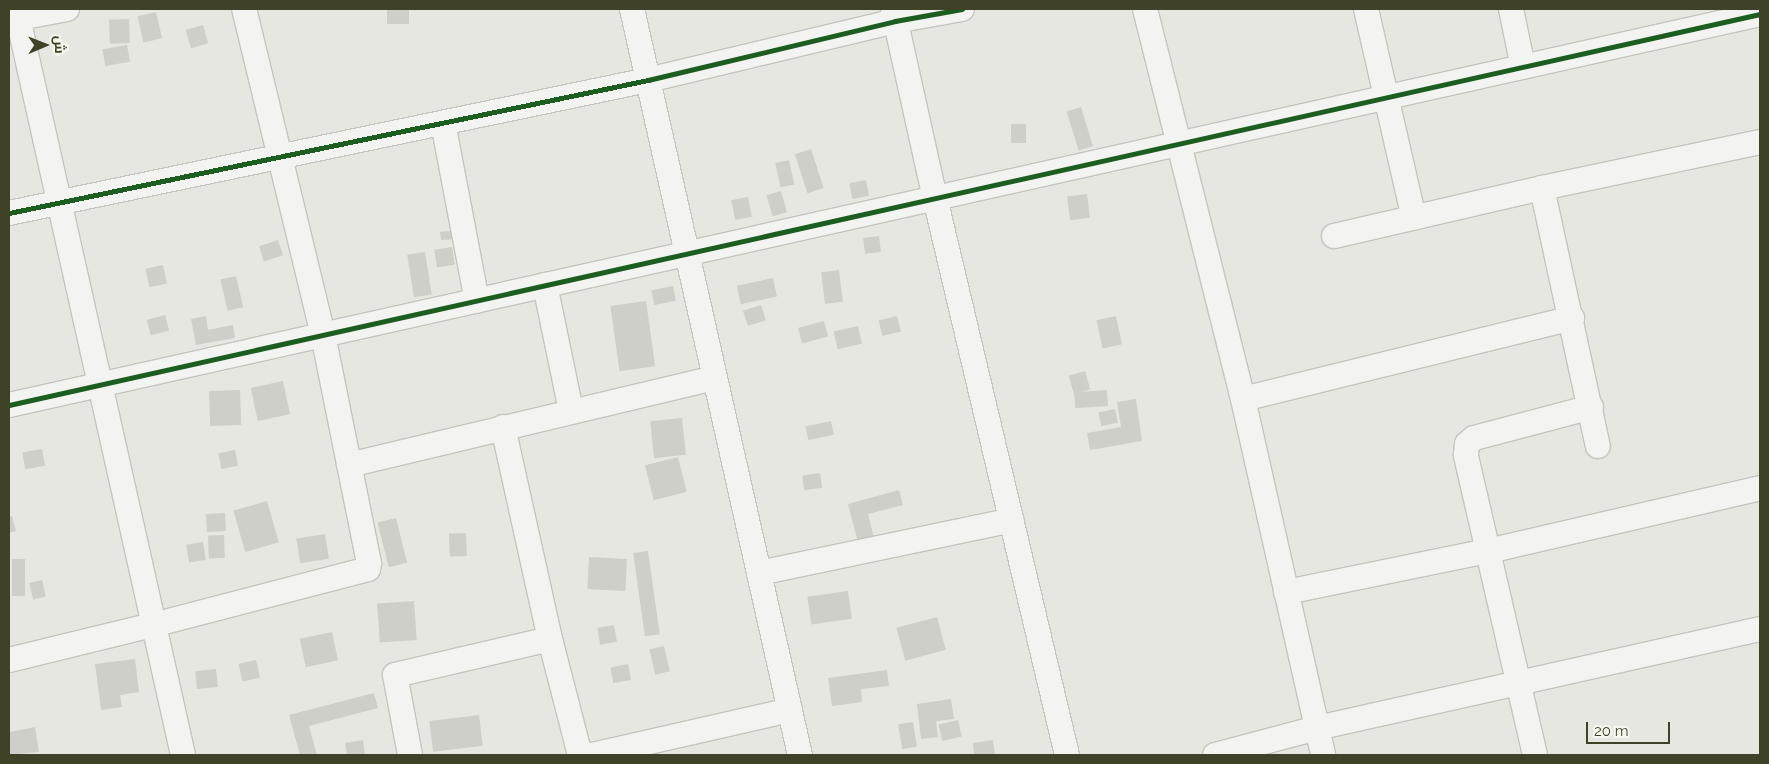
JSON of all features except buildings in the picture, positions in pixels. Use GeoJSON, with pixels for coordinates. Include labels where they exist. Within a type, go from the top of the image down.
{"type":"FeatureCollection","features":[{"type":"Feature","properties":{"kind":"street"},"geometry":{"type":"LineString","coordinates":[[67,9],[14,16],[59,202],[183,755]]}},
{"type":"Feature","properties":{"kind":"street"},"geometry":{"type":"LineString","coordinates":[[9,660],[368,569],[369,563],[323,335],[244,9]]}},
{"type":"Feature","properties":{"kind":"street"},"geometry":{"type":"LineString","coordinates":[[632,9],[800,755]]}},
{"type":"Feature","properties":{"kind":"street"},"geometry":{"type":"LineString","coordinates":[[9,213],[648,80],[894,15],[962,9]]}},
{"type":"Feature","properties":{"kind":"street"},"geometry":{"type":"LineString","coordinates":[[1145,9],[1242,399],[1323,755]]}},
{"type":"Feature","properties":{"kind":"street"},"geometry":{"type":"LineString","coordinates":[[1366,9],[1414,218]]}},
{"type":"Feature","properties":{"kind":"street"},"geometry":{"type":"LineString","coordinates":[[1511,9],[1523,67]]}},
{"type":"Feature","properties":{"kind":"street"},"geometry":{"type":"LineString","coordinates":[[9,405],[1760,14],[1759,9]]}},
{"type":"Feature","properties":{"kind":"street"},"geometry":{"type":"LineString","coordinates":[[894,15],[935,198],[1067,755]]}},
{"type":"Feature","properties":{"kind":"street"},"geometry":{"type":"LineString","coordinates":[[443,123],[477,301]]}},
{"type":"Feature","properties":{"kind":"street"},"geometry":{"type":"LineString","coordinates":[[1334,236],[1542,188],[1760,142]]}},
{"type":"Feature","properties":{"kind":"street"},"geometry":{"type":"LineString","coordinates":[[1542,188],[1572,318],[1598,446]]}},
{"type":"Feature","properties":{"kind":"street"},"geometry":{"type":"LineString","coordinates":[[545,286],[571,411]]}},
{"type":"Feature","properties":{"kind":"street"},"geometry":{"type":"LineString","coordinates":[[1242,399],[1572,318]]}},
{"type":"Feature","properties":{"kind":"street"},"geometry":{"type":"LineString","coordinates":[[349,465],[715,378]]}},
{"type":"Feature","properties":{"kind":"street"},"geometry":{"type":"LineString","coordinates":[[1535,755],[1466,455],[1467,444],[1474,438],[1591,407]]}},
{"type":"Feature","properties":{"kind":"street"},"geometry":{"type":"LineString","coordinates":[[503,427],[550,639],[580,755]]}},
{"type":"Feature","properties":{"kind":"street"},"geometry":{"type":"LineString","coordinates":[[1286,592],[1488,551],[1760,488]]}},
{"type":"Feature","properties":{"kind":"street"},"geometry":{"type":"LineString","coordinates":[[759,573],[1012,520]]}},
{"type":"Feature","properties":{"kind":"street"},"geometry":{"type":"LineString","coordinates":[[1215,755],[1317,728],[1760,629]]}},
{"type":"Feature","properties":{"kind":"street"},"geometry":{"type":"LineString","coordinates":[[410,755],[395,675],[550,639]]}},
{"type":"Feature","properties":{"kind":"street"},"geometry":{"type":"LineString","coordinates":[[592,755],[790,710]]}},
{"type":"Feature","properties":{"kind":"cycle path"},"geometry":{"type":"LineString","coordinates":[[9,213],[648,80],[895,21],[962,9]]}},
{"type":"Feature","properties":{"kind":"cycle path"},"geometry":{"type":"LineString","coordinates":[[9,405],[1760,14]]}}]}
